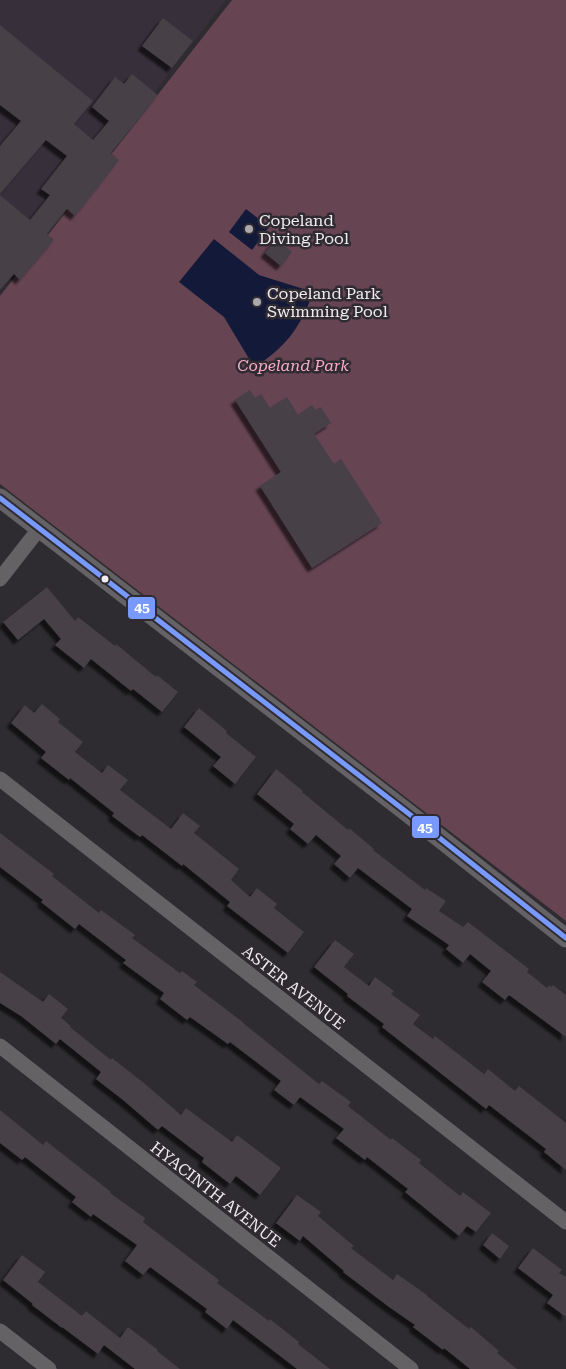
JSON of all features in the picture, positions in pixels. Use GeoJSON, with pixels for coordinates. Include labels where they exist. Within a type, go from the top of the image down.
{"type":"FeatureCollection","features":[{"type":"Feature","properties":{"kind":"street"},"geometry":{"type":"LineString","coordinates":[[0,498],[413,817],[566,938]]}},
{"type":"Feature","properties":{"kind":"street"},"geometry":{"type":"LineString","coordinates":[[0,579],[39,529]]}},
{"type":"Feature","properties":{"kind":"street","name":"ASTER AVENUE"},"geometry":{"type":"LineString","coordinates":[[0,779],[566,1222]]}},
{"type":"Feature","properties":{"kind":"street","name":"HYACINTH AVENUE"},"geometry":{"type":"LineString","coordinates":[[0,1046],[411,1369]]}},
{"type":"Feature","properties":{"kind":"street"},"geometry":{"type":"LineString","coordinates":[[0,1331],[49,1369]]}},
{"type":"Feature","properties":{"kind":"shaded area"},"geometry":{"type":"Polygon","coordinates":[[[0,0],[226,0],[0,292],[0,0]]]}},
{"type":"Feature","properties":{"kind":"green space","name":"Copeland Park"},"geometry":{"type":"Polygon","coordinates":[[[232,0],[566,0],[566,921],[0,484],[0,296],[232,0]]]}},
{"type":"Feature","properties":{"kind":"water","name":"Copeland Diving Pool"},"geometry":{"type":"Polygon","coordinates":[[[246,209],[269,227],[252,250],[229,232],[246,209]]]}},
{"type":"Feature","properties":{"kind":"water","name":"Copeland Park Swimming Pool"},"geometry":{"type":"Polygon","coordinates":[[[214,239],[259,275],[313,292],[304,315],[291,335],[275,352],[254,367],[224,317],[179,282],[214,239]]]}},
{"type":"Feature","properties":{"kind":"building"},"geometry":{"type":"Polygon","coordinates":[[[163,18],[193,41],[172,68],[142,46],[163,18]]]}},
{"type":"Feature","properties":{"kind":"building"},"geometry":{"type":"Polygon","coordinates":[[[0,25],[93,101],[74,124],[93,140],[109,121],[92,107],[115,77],[124,84],[132,74],[158,95],[111,153],[119,160],[75,216],[67,209],[47,234],[54,240],[20,280],[14,274],[0,290],[0,195],[30,220],[50,195],[41,189],[67,156],[46,140],[0,194],[0,146],[21,121],[0,105],[0,25]]]}},
{"type":"Feature","properties":{"kind":"building"},"geometry":{"type":"Polygon","coordinates":[[[276,239],[292,252],[281,266],[265,253],[276,239]]]}},
{"type":"Feature","properties":{"kind":"building"},"geometry":{"type":"Polygon","coordinates":[[[250,390],[255,398],[261,394],[270,408],[287,397],[298,415],[312,405],[315,410],[321,407],[331,423],[314,434],[334,464],[341,459],[382,523],[312,568],[260,486],[281,472],[235,400],[250,390]]]}},
{"type":"Feature","properties":{"kind":"building"},"geometry":{"type":"Polygon","coordinates":[[[47,587],[75,621],[78,617],[178,692],[162,712],[133,689],[131,691],[91,659],[84,668],[55,645],[61,639],[44,619],[18,640],[3,622],[47,587]]]}},
{"type":"Feature","properties":{"kind":"building"},"geometry":{"type":"Polygon","coordinates":[[[42,704],[60,719],[58,722],[83,742],[75,752],[102,773],[108,765],[128,780],[120,790],[171,829],[183,813],[200,826],[194,833],[239,869],[231,880],[250,897],[257,888],[277,904],[274,908],[304,932],[288,953],[227,906],[230,902],[183,864],[182,866],[142,835],[140,837],[112,816],[114,813],[41,758],[46,752],[11,723],[25,705],[34,713],[42,704]]]}},
{"type":"Feature","properties":{"kind":"building"},"geometry":{"type":"Polygon","coordinates":[[[199,708],[256,757],[235,784],[213,766],[221,757],[184,727],[199,708]]]}},
{"type":"Feature","properties":{"kind":"building"},"geometry":{"type":"Polygon","coordinates":[[[276,769],[348,830],[349,828],[373,850],[425,890],[426,888],[446,901],[439,911],[463,927],[468,922],[529,969],[527,972],[547,988],[549,985],[551,987],[553,985],[566,995],[566,1037],[509,995],[505,1000],[482,982],[491,971],[470,954],[463,963],[446,949],[449,945],[407,916],[412,909],[358,868],[350,878],[334,864],[341,856],[316,835],[308,844],[290,829],[294,824],[257,794],[276,769]]]}},
{"type":"Feature","properties":{"kind":"building"},"geometry":{"type":"Polygon","coordinates":[[[0,833],[54,874],[52,876],[99,913],[101,910],[135,935],[132,938],[180,973],[182,971],[197,982],[194,985],[319,1084],[322,1081],[351,1102],[348,1106],[391,1140],[392,1138],[421,1160],[419,1163],[460,1196],[463,1192],[491,1213],[476,1232],[467,1226],[459,1236],[405,1192],[408,1189],[367,1157],[365,1160],[336,1138],[344,1129],[300,1097],[294,1105],[274,1090],[281,1081],[230,1042],[228,1044],[190,1017],[187,1020],[160,999],[164,993],[123,963],[126,960],[79,924],[75,929],[41,902],[43,900],[0,867],[0,833]]]}},
{"type":"Feature","properties":{"kind":"building"},"geometry":{"type":"Polygon","coordinates":[[[335,940],[354,954],[344,967],[369,986],[375,977],[394,991],[391,994],[420,1015],[413,1024],[433,1039],[435,1036],[484,1074],[488,1069],[515,1091],[519,1086],[566,1123],[566,1170],[544,1152],[546,1149],[489,1105],[486,1109],[382,1027],[384,1024],[347,996],[348,994],[314,967],[335,940]]]}},
{"type":"Feature","properties":{"kind":"building"},"geometry":{"type":"Polygon","coordinates":[[[0,972],[43,1002],[49,994],[68,1009],[61,1018],[70,1027],[111,1060],[112,1058],[144,1083],[181,1115],[186,1108],[232,1142],[237,1135],[281,1168],[260,1195],[236,1176],[230,1184],[202,1162],[204,1158],[162,1126],[158,1130],[96,1079],[101,1072],[60,1039],[56,1044],[21,1016],[0,1003],[0,972]]]}},
{"type":"Feature","properties":{"kind":"building"},"geometry":{"type":"Polygon","coordinates":[[[0,1110],[43,1145],[46,1141],[110,1193],[145,1218],[143,1222],[219,1280],[217,1283],[269,1321],[270,1319],[330,1369],[297,1369],[233,1320],[227,1329],[205,1312],[207,1309],[150,1267],[143,1275],[125,1261],[137,1245],[93,1214],[91,1217],[72,1202],[76,1197],[25,1157],[22,1160],[0,1143],[0,1110]]]}},
{"type":"Feature","properties":{"kind":"building"},"geometry":{"type":"Polygon","coordinates":[[[297,1195],[321,1212],[318,1216],[354,1246],[351,1248],[393,1280],[397,1274],[427,1295],[469,1329],[471,1327],[499,1351],[497,1353],[517,1369],[470,1369],[413,1327],[415,1325],[343,1272],[303,1236],[300,1241],[276,1223],[297,1195]]]}},
{"type":"Feature","properties":{"kind":"building"},"geometry":{"type":"Polygon","coordinates":[[[492,1233],[509,1246],[500,1259],[483,1245],[492,1233]]]}},
{"type":"Feature","properties":{"kind":"building"},"geometry":{"type":"Polygon","coordinates":[[[533,1248],[562,1270],[559,1273],[566,1277],[566,1317],[547,1303],[553,1295],[518,1268],[533,1248]]]}},
{"type":"Feature","properties":{"kind":"building"},"geometry":{"type":"Polygon","coordinates":[[[22,1255],[45,1272],[38,1282],[82,1316],[86,1311],[120,1338],[128,1327],[180,1369],[135,1369],[104,1345],[98,1354],[32,1305],[3,1280],[22,1255]]]}},
{"type":"Feature","properties":{"kind":"transit line","name":"45"},"geometry":{"type":"LineString","coordinates":[[0,498],[413,817],[566,938]]}},
{"type":"Feature","properties":{"kind":"place","name":"Copeland Diving Pool"},"geometry":{"type":"Point","coordinates":[249,229]}},
{"type":"Feature","properties":{"kind":"place","name":"Copeland Park Swimming Pool"},"geometry":{"type":"Point","coordinates":[257,302]}}]}
